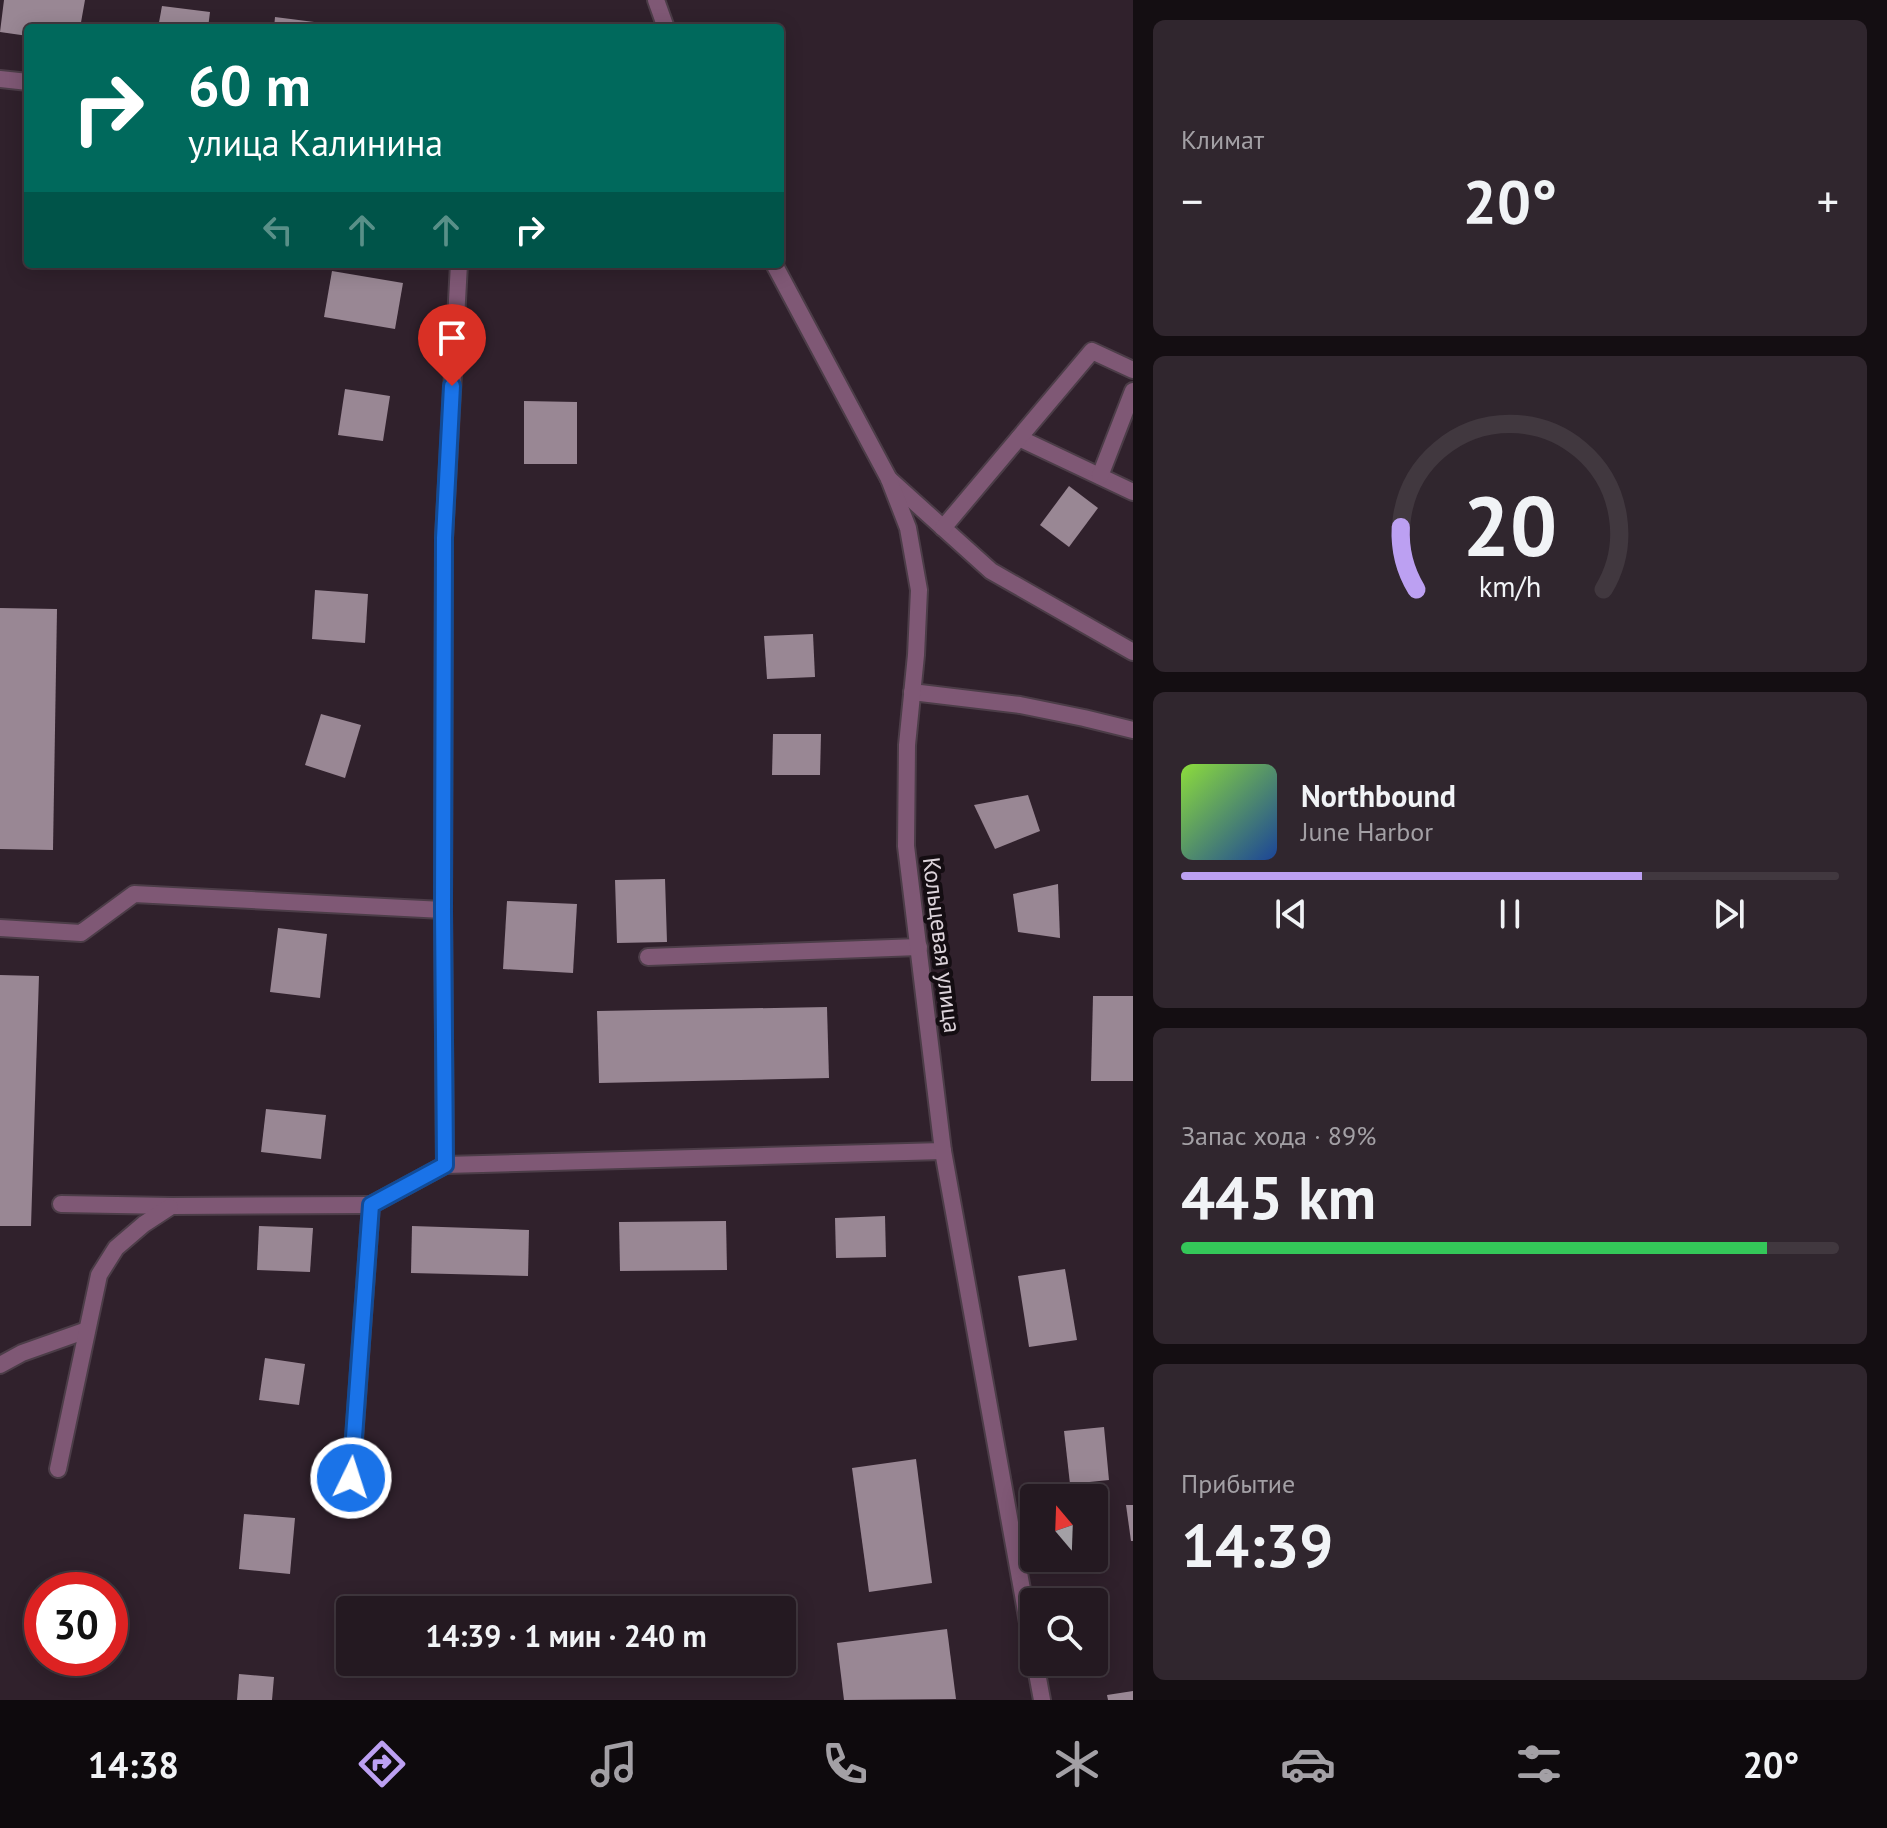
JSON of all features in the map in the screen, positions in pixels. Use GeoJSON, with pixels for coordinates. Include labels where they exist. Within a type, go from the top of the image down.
{"type":"FeatureCollection","features":[{"type":"Feature","properties":{"kind":"street"},"geometry":{"type":"LineString","coordinates":[[656,0],[665,24]]}},
{"type":"Feature","properties":{"kind":"street"},"geometry":{"type":"LineString","coordinates":[[0,79],[24,82]]}},
{"type":"Feature","properties":{"kind":"street"},"geometry":{"type":"LineString","coordinates":[[445,1165],[444,538],[459,268]]}},
{"type":"Feature","properties":{"kind":"street","name":"Кольцевая улица"},"geometry":{"type":"LineString","coordinates":[[776,268],[889,479],[908,528],[919,590],[907,745],[906,846],[943,1151],[1021,1588]]}},
{"type":"Feature","properties":{"kind":"street"},"geometry":{"type":"LineString","coordinates":[[943,528],[1092,351],[1133,370]]}},
{"type":"Feature","properties":{"kind":"street"},"geometry":{"type":"LineString","coordinates":[[1100,476],[1133,391]]}},
{"type":"Feature","properties":{"kind":"street"},"geometry":{"type":"LineString","coordinates":[[1019,438],[1133,492]]}},
{"type":"Feature","properties":{"kind":"street"},"geometry":{"type":"LineString","coordinates":[[889,479],[991,571],[1133,652]]}},
{"type":"Feature","properties":{"kind":"street"},"geometry":{"type":"LineString","coordinates":[[912,692],[1020,705],[1133,730]]}},
{"type":"Feature","properties":{"kind":"street"},"geometry":{"type":"LineString","coordinates":[[0,928],[81,933],[134,894],[443,910]]}},
{"type":"Feature","properties":{"kind":"street"},"geometry":{"type":"LineString","coordinates":[[648,957],[919,947]]}},
{"type":"Feature","properties":{"kind":"street"},"geometry":{"type":"LineString","coordinates":[[61,1204],[371,1205],[445,1165],[943,1151]]}},
{"type":"Feature","properties":{"kind":"street"},"geometry":{"type":"LineString","coordinates":[[349,1509],[371,1205]]}},
{"type":"Feature","properties":{"kind":"street"},"geometry":{"type":"LineString","coordinates":[[58,1469],[99,1275],[116,1248],[172,1206]]}},
{"type":"Feature","properties":{"kind":"street"},"geometry":{"type":"LineString","coordinates":[[0,1365],[22,1353],[87,1330]]}},
{"type":"Feature","properties":{"kind":"street","name":"Кольцевая улица"},"geometry":{"type":"LineString","coordinates":[[1037,1676],[1042,1700]]}},
{"type":"Feature","properties":{"kind":"building"},"geometry":{"type":"Polygon","coordinates":[[[4,0],[85,0],[81,24],[24,24],[24,35],[0,32],[4,0]]]}},
{"type":"Feature","properties":{"kind":"building"},"geometry":{"type":"Polygon","coordinates":[[[162,6],[210,12],[208,24],[159,24],[162,6]]]}},
{"type":"Feature","properties":{"kind":"building"},"geometry":{"type":"Polygon","coordinates":[[[275,17],[322,23],[322,24],[274,24],[275,17]]]}},
{"type":"Feature","properties":{"kind":"building"},"geometry":{"type":"Polygon","coordinates":[[[332,271],[403,283],[395,329],[324,317],[332,271]]]}},
{"type":"Feature","properties":{"kind":"building"},"geometry":{"type":"Polygon","coordinates":[[[345,389],[390,396],[383,441],[338,435],[345,389]]]}},
{"type":"Feature","properties":{"kind":"building"},"geometry":{"type":"Polygon","coordinates":[[[524,401],[577,402],[577,464],[524,464],[524,401]]]}},
{"type":"Feature","properties":{"kind":"building"},"geometry":{"type":"Polygon","coordinates":[[[1069,486],[1098,508],[1069,547],[1040,525],[1069,486]]]}},
{"type":"Feature","properties":{"kind":"building"},"geometry":{"type":"Polygon","coordinates":[[[315,590],[368,594],[365,643],[312,639],[315,590]]]}},
{"type":"Feature","properties":{"kind":"building"},"geometry":{"type":"Polygon","coordinates":[[[0,608],[57,609],[53,850],[0,849],[0,608]]]}},
{"type":"Feature","properties":{"kind":"building"},"geometry":{"type":"Polygon","coordinates":[[[813,634],[815,677],[767,679],[764,636],[813,634]]]}},
{"type":"Feature","properties":{"kind":"building"},"geometry":{"type":"Polygon","coordinates":[[[321,714],[361,725],[345,778],[305,765],[321,714]]]}},
{"type":"Feature","properties":{"kind":"building"},"geometry":{"type":"Polygon","coordinates":[[[773,734],[821,734],[820,775],[772,775],[773,734]]]}},
{"type":"Feature","properties":{"kind":"building"},"geometry":{"type":"Polygon","coordinates":[[[1028,795],[1040,831],[995,849],[974,805],[1028,795]]]}},
{"type":"Feature","properties":{"kind":"building"},"geometry":{"type":"Polygon","coordinates":[[[665,879],[667,942],[617,943],[615,880],[665,879]]]}},
{"type":"Feature","properties":{"kind":"building"},"geometry":{"type":"Polygon","coordinates":[[[1058,884],[1060,938],[1018,932],[1013,894],[1058,884]]]}},
{"type":"Feature","properties":{"kind":"building"},"geometry":{"type":"Polygon","coordinates":[[[507,901],[577,904],[573,973],[503,969],[507,901]]]}},
{"type":"Feature","properties":{"kind":"building"},"geometry":{"type":"Polygon","coordinates":[[[278,928],[327,934],[320,998],[270,992],[278,928]]]}},
{"type":"Feature","properties":{"kind":"building"},"geometry":{"type":"Polygon","coordinates":[[[0,975],[39,976],[31,1226],[0,1226],[0,975]]]}},
{"type":"Feature","properties":{"kind":"building"},"geometry":{"type":"Polygon","coordinates":[[[1093,996],[1133,996],[1133,1081],[1091,1081],[1093,996]]]}},
{"type":"Feature","properties":{"kind":"building"},"geometry":{"type":"Polygon","coordinates":[[[827,1007],[829,1078],[599,1083],[597,1011],[827,1007]]]}},
{"type":"Feature","properties":{"kind":"building"},"geometry":{"type":"Polygon","coordinates":[[[266,1109],[326,1115],[321,1159],[261,1152],[266,1109]]]}},
{"type":"Feature","properties":{"kind":"building"},"geometry":{"type":"Polygon","coordinates":[[[885,1216],[886,1257],[836,1258],[835,1218],[885,1216]]]}},
{"type":"Feature","properties":{"kind":"building"},"geometry":{"type":"Polygon","coordinates":[[[726,1221],[727,1270],[620,1271],[619,1222],[726,1221]]]}},
{"type":"Feature","properties":{"kind":"building"},"geometry":{"type":"Polygon","coordinates":[[[259,1226],[313,1228],[310,1272],[257,1270],[259,1226]]]}},
{"type":"Feature","properties":{"kind":"building"},"geometry":{"type":"Polygon","coordinates":[[[412,1226],[529,1230],[528,1276],[411,1273],[412,1226]]]}},
{"type":"Feature","properties":{"kind":"building"},"geometry":{"type":"Polygon","coordinates":[[[1065,1269],[1077,1340],[1029,1347],[1018,1276],[1065,1269]]]}},
{"type":"Feature","properties":{"kind":"building"},"geometry":{"type":"Polygon","coordinates":[[[265,1358],[305,1364],[299,1405],[259,1400],[265,1358]]]}},
{"type":"Feature","properties":{"kind":"building"},"geometry":{"type":"Polygon","coordinates":[[[1104,1427],[1109,1480],[1070,1484],[1064,1431],[1104,1427]]]}},
{"type":"Feature","properties":{"kind":"building"},"geometry":{"type":"Polygon","coordinates":[[[916,1459],[932,1583],[869,1592],[852,1468],[916,1459]]]}},
{"type":"Feature","properties":{"kind":"building"},"geometry":{"type":"Polygon","coordinates":[[[1126,1505],[1133,1505],[1133,1541],[1131,1541],[1126,1505]]]}},
{"type":"Feature","properties":{"kind":"building"},"geometry":{"type":"Polygon","coordinates":[[[244,1514],[295,1518],[290,1574],[239,1569],[244,1514]]]}},
{"type":"Feature","properties":{"kind":"building"},"geometry":{"type":"Polygon","coordinates":[[[947,1629],[956,1699],[844,1700],[837,1643],[947,1629]]]}},
{"type":"Feature","properties":{"kind":"building"},"geometry":{"type":"Polygon","coordinates":[[[239,1674],[274,1677],[272,1700],[237,1700],[239,1674]]]}},
{"type":"Feature","properties":{"kind":"building"},"geometry":{"type":"Polygon","coordinates":[[[1133,1691],[1133,1700],[1108,1700],[1107,1695],[1133,1691]]]}},
{"type":"Feature","properties":{"kind":"route"},"geometry":{"type":"LineString","coordinates":[[351,1478],[371,1205],[445,1165],[444,538],[452,386]]}}]}
